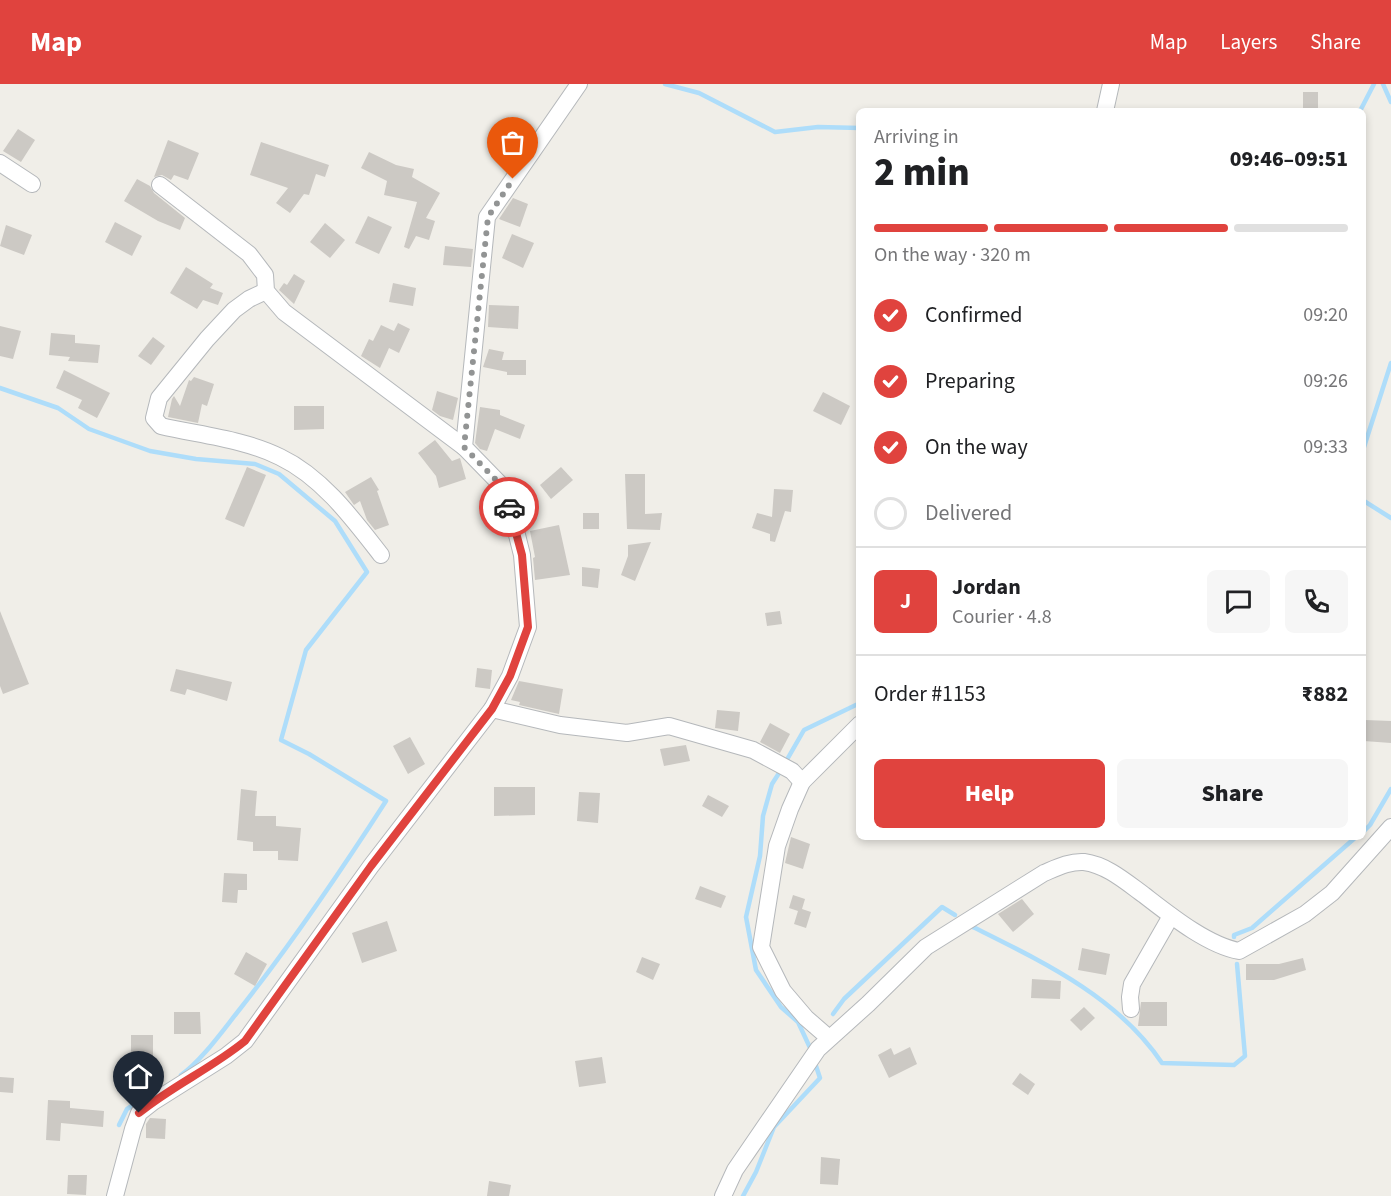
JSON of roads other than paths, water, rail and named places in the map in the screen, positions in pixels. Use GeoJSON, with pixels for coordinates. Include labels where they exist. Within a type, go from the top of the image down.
{"type":"FeatureCollection","features":[{"type":"Feature","properties":{"kind":"street"},"geometry":{"type":"LineString","coordinates":[[464,447],[488,217],[563,104],[579,84]]}},
{"type":"Feature","properties":{"kind":"street"},"geometry":{"type":"LineString","coordinates":[[1106,108],[1112,84]]}},
{"type":"Feature","properties":{"kind":"street"},"geometry":{"type":"LineString","coordinates":[[0,163],[32,184]]}},
{"type":"Feature","properties":{"kind":"street"},"geometry":{"type":"LineString","coordinates":[[115,1196],[139,1113],[245,1041],[371,866],[492,709],[510,676],[528,627],[522,555],[502,486],[464,447],[284,312],[266,291],[265,274],[249,254],[160,185]]}},
{"type":"Feature","properties":{"kind":"street"},"geometry":{"type":"LineString","coordinates":[[266,291],[249,299],[234,310],[207,339],[159,398],[154,418],[161,426],[242,444],[279,456],[307,472],[355,521],[381,555]]}},
{"type":"Feature","properties":{"kind":"street"},"geometry":{"type":"LineString","coordinates":[[492,709],[560,725],[627,733],[669,726],[753,750],[797,776]]}},
{"type":"Feature","properties":{"kind":"street"},"geometry":{"type":"LineString","coordinates":[[823,1043],[783,991],[761,946],[777,846],[797,776],[856,727]]}},
{"type":"Feature","properties":{"kind":"street"},"geometry":{"type":"LineString","coordinates":[[723,1196],[735,1170],[823,1043],[868,1004],[926,947],[1044,873],[1063,865],[1083,862],[1102,868],[1122,879],[1172,916],[1225,948],[1239,951],[1305,914],[1332,893],[1391,828]]}},
{"type":"Feature","properties":{"kind":"street"},"geometry":{"type":"LineString","coordinates":[[1131,1009],[1132,984],[1172,916]]}},
{"type":"Feature","properties":{"kind":"waterway"},"geometry":{"type":"LineString","coordinates":[[665,84],[699,93],[775,132],[818,127],[856,128]]}},
{"type":"Feature","properties":{"kind":"waterway"},"geometry":{"type":"LineString","coordinates":[[1362,108],[1374,84]]}},
{"type":"Feature","properties":{"kind":"waterway"},"geometry":{"type":"LineString","coordinates":[[1383,84],[1391,102]]}},
{"type":"Feature","properties":{"kind":"waterway"},"geometry":{"type":"LineString","coordinates":[[1366,441],[1391,363]]}},
{"type":"Feature","properties":{"kind":"waterway"},"geometry":{"type":"LineString","coordinates":[[0,388],[58,408],[89,429],[150,451],[196,459],[255,464],[279,474],[335,521],[367,572],[306,650],[281,740],[309,754],[386,801],[276,962],[210,1047],[181,1075]]}},
{"type":"Feature","properties":{"kind":"waterway"},"geometry":{"type":"LineString","coordinates":[[1366,502],[1391,518]]}},
{"type":"Feature","properties":{"kind":"waterway"},"geometry":{"type":"LineString","coordinates":[[785,763],[804,730],[856,705]]}},
{"type":"Feature","properties":{"kind":"waterway"},"geometry":{"type":"LineString","coordinates":[[781,770],[772,784],[763,816],[760,856],[746,917],[756,970],[781,1007],[798,1022],[812,1052]]}},
{"type":"Feature","properties":{"kind":"waterway"},"geometry":{"type":"LineString","coordinates":[[1366,829],[1391,789]]}},
{"type":"Feature","properties":{"kind":"waterway"},"geometry":{"type":"LineString","coordinates":[[1234,937],[1252,928],[1353,840]]}},
{"type":"Feature","properties":{"kind":"waterway"},"geometry":{"type":"LineString","coordinates":[[833,1014],[844,999],[942,907],[955,915]]}},
{"type":"Feature","properties":{"kind":"waterway"},"geometry":{"type":"LineString","coordinates":[[971,926],[1050,967],[1100,999],[1144,1039],[1162,1063],[1234,1065],[1245,1056],[1237,964]]}},
{"type":"Feature","properties":{"kind":"waterway"},"geometry":{"type":"LineString","coordinates":[[743,1196],[756,1172],[774,1127],[820,1078],[815,1063]]}},
{"type":"Feature","properties":{"kind":"waterway"},"geometry":{"type":"LineString","coordinates":[[119,1125],[127,1109],[146,1097]]}}]}
